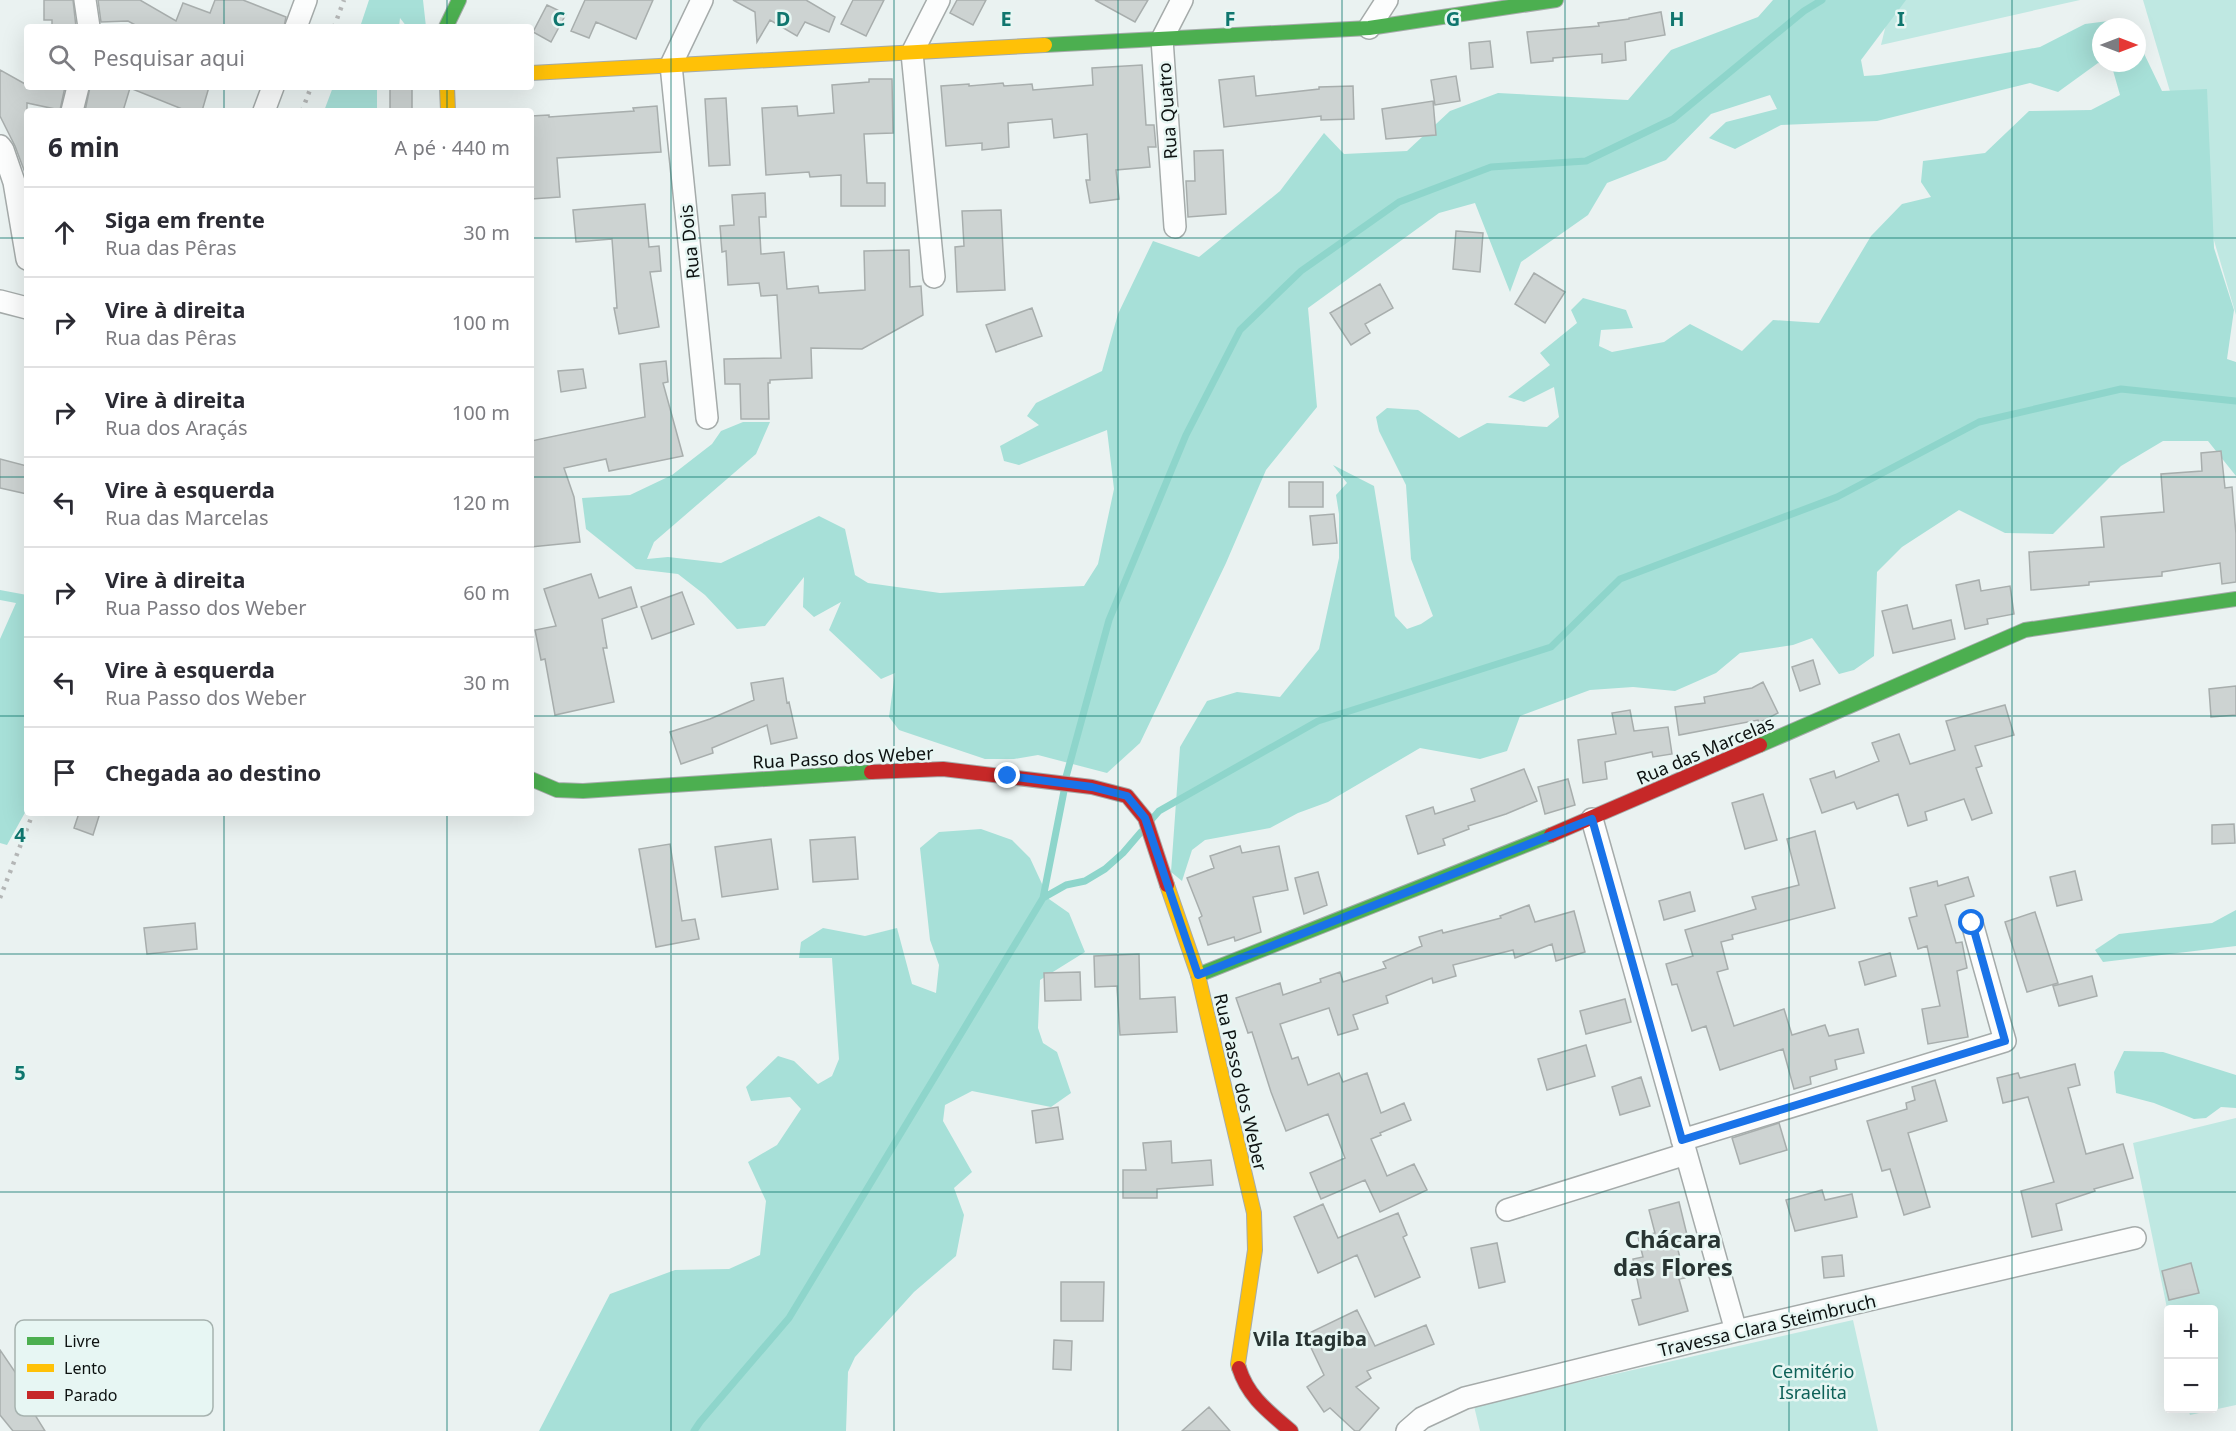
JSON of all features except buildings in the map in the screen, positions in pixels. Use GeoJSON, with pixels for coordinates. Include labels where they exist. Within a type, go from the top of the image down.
{"type":"FeatureCollection","features":[{"type":"Feature","properties":{"kind":"street"},"geometry":{"type":"LineString","coordinates":[[85,0],[89,24]]}},
{"type":"Feature","properties":{"kind":"street"},"geometry":{"type":"LineString","coordinates":[[297,24],[306,0]]}},
{"type":"Feature","properties":{"kind":"street"},"geometry":{"type":"LineString","coordinates":[[447,24],[459,0]]}},
{"type":"Feature","properties":{"kind":"street"},"geometry":{"type":"LineString","coordinates":[[671,65],[702,0]]}},
{"type":"Feature","properties":{"kind":"street"},"geometry":{"type":"LineString","coordinates":[[934,277],[912,53],[939,0]]}},
{"type":"Feature","properties":{"kind":"street","name":"Rua Quatro"},"geometry":{"type":"LineString","coordinates":[[1175,227],[1162,39],[1182,0]]}},
{"type":"Feature","properties":{"kind":"street"},"geometry":{"type":"LineString","coordinates":[[1369,28],[1387,0]]}},
{"type":"Feature","properties":{"kind":"street"},"geometry":{"type":"LineString","coordinates":[[534,73],[1369,28],[1556,0]]}},
{"type":"Feature","properties":{"kind":"street","name":"Rua Dois"},"geometry":{"type":"LineString","coordinates":[[671,65],[707,418]]}},
{"type":"Feature","properties":{"kind":"street"},"geometry":{"type":"LineString","coordinates":[[73,108],[77,90]]}},
{"type":"Feature","properties":{"kind":"street"},"geometry":{"type":"LineString","coordinates":[[265,108],[272,90]]}},
{"type":"Feature","properties":{"kind":"street"},"geometry":{"type":"LineString","coordinates":[[447,90],[448,108]]}},
{"type":"Feature","properties":{"kind":"street"},"geometry":{"type":"LineString","coordinates":[[0,146],[14,182],[24,241]]}},
{"type":"Feature","properties":{"kind":"street"},"geometry":{"type":"LineString","coordinates":[[0,302],[24,307]]}},
{"type":"Feature","properties":{"kind":"street","name":"Rua das Marcelas"},"geometry":{"type":"LineString","coordinates":[[1198,975],[1592,819],[2025,630],[2236,599]]}},
{"type":"Feature","properties":{"kind":"street","name":"Rua Passo dos Weber"},"geometry":{"type":"LineString","coordinates":[[534,780],[557,789],[583,791],[943,769],[1092,787],[1127,796],[1145,818],[1198,975],[1254,1213],[1255,1250],[1238,1364],[1244,1385],[1261,1405],[1291,1431]]}},
{"type":"Feature","properties":{"kind":"street"},"geometry":{"type":"LineString","coordinates":[[1592,819],[1736,1331]]}},
{"type":"Feature","properties":{"kind":"street"},"geometry":{"type":"LineString","coordinates":[[1507,1210],[1684,1147],[2005,1041],[1972,923]]}},
{"type":"Feature","properties":{"kind":"street","name":"Travessa Clara Steimbruch"},"geometry":{"type":"LineString","coordinates":[[1407,1431],[1422,1418],[1465,1398],[1736,1331],[2134,1238]]}},
{"type":"Feature","properties":{"kind":"green space"},"geometry":{"type":"Polygon","coordinates":[[[1892,0],[2080,0],[1881,45],[1892,0]]]}},
{"type":"Feature","properties":{"kind":"green space"},"geometry":{"type":"Polygon","coordinates":[[[2143,0],[2236,0],[2236,315],[2143,0]]]}},
{"type":"Feature","properties":{"kind":"green space"},"geometry":{"type":"Polygon","coordinates":[[[2236,1118],[2236,1405],[2218,1409],[2218,1305],[2166,1305],[2133,1143],[2236,1118]]]}},
{"type":"Feature","properties":{"kind":"green space","name":"Cemitério Israelita"},"geometry":{"type":"Polygon","coordinates":[[[1853,1320],[1878,1431],[1480,1431],[1474,1406],[1853,1320]]]}},
{"type":"Feature","properties":{"kind":"shaded area"},"geometry":{"type":"Polygon","coordinates":[[[369,0],[423,0],[426,24],[405,24],[400,18],[399,24],[361,24],[369,0]]]}},
{"type":"Feature","properties":{"kind":"shaded area"},"geometry":{"type":"Polygon","coordinates":[[[1773,0],[1906,0],[1861,60],[1864,76],[2040,47],[2085,24],[2092,23],[2092,67],[2058,92],[2030,83],[1877,121],[1781,125],[1735,149],[1709,138],[1726,122],[1777,109],[1770,95],[1711,114],[1666,160],[1607,183],[1588,215],[1521,262],[1510,292],[1475,203],[1439,213],[1308,308],[1317,407],[1266,470],[1226,563],[1140,743],[1107,773],[1038,755],[1014,759],[985,759],[899,730],[889,717],[895,673],[881,679],[829,630],[841,602],[814,617],[803,607],[804,577],[765,626],[737,629],[705,595],[678,574],[636,569],[586,529],[582,498],[630,495],[672,475],[712,444],[721,431],[743,422],[770,422],[756,454],[654,542],[647,559],[668,557],[721,563],[819,516],[845,529],[855,575],[868,583],[940,593],[1084,586],[1098,564],[1114,489],[1107,430],[1019,465],[1004,461],[1000,446],[1039,425],[1027,416],[1036,403],[1102,371],[1118,314],[1153,241],[1199,257],[1280,191],[1324,133],[1344,154],[1407,151],[1450,111],[1498,93],[1628,100],[1671,50],[1758,17],[1773,0]]]}},
{"type":"Feature","properties":{"kind":"shaded area"},"geometry":{"type":"Polygon","coordinates":[[[2146,58],[2162,91],[2207,89],[2214,248],[2234,310],[2227,359],[2236,362],[2236,476],[2208,441],[2163,441],[2121,466],[2053,534],[2005,533],[1959,510],[1902,547],[1877,572],[1874,656],[1854,670],[1839,674],[1812,638],[1793,645],[1740,653],[1716,673],[1675,691],[1633,687],[1590,690],[1520,716],[1507,751],[1480,759],[1420,748],[1328,802],[1298,813],[1270,828],[1205,840],[1192,850],[1182,881],[1171,872],[1180,747],[1207,701],[1237,692],[1280,697],[1319,649],[1339,558],[1339,514],[1336,495],[1347,483],[1333,465],[1374,486],[1395,616],[1407,629],[1433,616],[1411,559],[1406,485],[1379,431],[1376,417],[1387,408],[1418,410],[1459,438],[1487,423],[1547,427],[1559,417],[1554,387],[1524,402],[1508,397],[1550,365],[1540,353],[1577,323],[1571,310],[1583,298],[1626,310],[1633,328],[1601,330],[1599,346],[1612,352],[1664,342],[1690,324],[1742,351],[1773,320],[1819,323],[1871,236],[1902,204],[1931,197],[1921,182],[1923,161],[1985,153],[2029,111],[2091,110],[2120,95],[2113,72],[2146,72],[2146,58]]]}},
{"type":"Feature","properties":{"kind":"shaded area"},"geometry":{"type":"Polygon","coordinates":[[[332,90],[377,90],[377,108],[325,108],[332,90]]]}},
{"type":"Feature","properties":{"kind":"shaded area"},"geometry":{"type":"Polygon","coordinates":[[[0,590],[24,594],[24,814],[7,845],[0,843],[0,639],[16,603],[0,600],[0,590]]]}},
{"type":"Feature","properties":{"kind":"shaded area"},"geometry":{"type":"Polygon","coordinates":[[[981,829],[1012,840],[1030,858],[1049,899],[1069,913],[1085,952],[1040,980],[1038,1028],[1043,1043],[1057,1052],[1071,1093],[1051,1107],[972,1091],[945,1105],[943,1121],[972,1172],[954,1188],[964,1215],[956,1256],[914,1292],[855,1357],[848,1372],[846,1431],[539,1431],[610,1294],[675,1270],[729,1269],[760,1255],[766,1201],[748,1162],[777,1145],[801,1109],[790,1097],[751,1101],[746,1087],[778,1056],[794,1061],[818,1084],[832,1076],[839,1059],[832,958],[799,958],[801,942],[823,928],[865,936],[897,928],[912,984],[936,993],[939,965],[930,940],[920,848],[939,832],[981,829]]]}},
{"type":"Feature","properties":{"kind":"shaded area"},"geometry":{"type":"Polygon","coordinates":[[[2236,910],[2236,946],[2103,962],[2095,950],[2119,934],[2212,923],[2236,910]]]}},
{"type":"Feature","properties":{"kind":"shaded area"},"geometry":{"type":"Polygon","coordinates":[[[2124,1051],[2163,1052],[2236,1075],[2236,1108],[2221,1107],[2206,1118],[2194,1119],[2154,1103],[2116,1093],[2114,1072],[2124,1051]]]}},
{"type":"Feature","properties":{"kind":"waterway"},"geometry":{"type":"LineString","coordinates":[[1066,777],[1109,620],[1186,435],[1240,330],[1301,271],[1399,202],[1491,167],[1586,161],[1673,119],[1804,11],[1822,0]]}},
{"type":"Feature","properties":{"kind":"waterway"},"geometry":{"type":"LineString","coordinates":[[1152,819],[1159,811],[1318,721],[1551,647],[1620,579],[1837,497],[1979,422],[2121,389],[2236,401]]}},
{"type":"Feature","properties":{"kind":"waterway"},"geometry":{"type":"LineString","coordinates":[[694,1431],[789,1318],[1043,898],[1064,791]]}},
{"type":"Feature","properties":{"kind":"waterway"},"geometry":{"type":"LineString","coordinates":[[1043,898],[1066,885],[1085,881],[1105,869],[1141,832]]}},
{"type":"Feature","properties":{"kind":"railway"},"geometry":{"type":"LineString","coordinates":[[335,24],[344,0]]}},
{"type":"Feature","properties":{"kind":"railway"},"geometry":{"type":"LineString","coordinates":[[303,108],[310,90]]}},
{"type":"Feature","properties":{"kind":"railway"},"geometry":{"type":"LineString","coordinates":[[0,898],[32,816]]}},
{"type":"Feature","properties":{"kind":"traffic: fast"},"geometry":{"type":"LineString","coordinates":[[447,24],[459,0]]}},
{"type":"Feature","properties":{"kind":"traffic: fast"},"geometry":{"type":"LineString","coordinates":[[1045,45],[1369,28],[1556,0]]}},
{"type":"Feature","properties":{"kind":"traffic: fast"},"geometry":{"type":"LineString","coordinates":[[1760,745],[2025,630],[2236,599]]}},
{"type":"Feature","properties":{"kind":"traffic: fast"},"geometry":{"type":"LineString","coordinates":[[534,780],[557,790],[583,791],[871,772]]}},
{"type":"Feature","properties":{"kind":"traffic: fast"},"geometry":{"type":"LineString","coordinates":[[1198,975],[1551,835]]}},
{"type":"Feature","properties":{"kind":"traffic: slow"},"geometry":{"type":"LineString","coordinates":[[534,73],[1045,45]]}},
{"type":"Feature","properties":{"kind":"traffic: slow"},"geometry":{"type":"LineString","coordinates":[[447,90],[448,108]]}},
{"type":"Feature","properties":{"kind":"traffic: slow"},"geometry":{"type":"LineString","coordinates":[[1167,885],[1198,975],[1254,1213],[1255,1250],[1239,1368]]}},
{"type":"Feature","properties":{"kind":"traffic: jam"},"geometry":{"type":"LineString","coordinates":[[1551,835],[1760,745]]}},
{"type":"Feature","properties":{"kind":"traffic: jam"},"geometry":{"type":"LineString","coordinates":[[871,772],[943,769],[1092,787],[1127,796],[1145,818],[1167,885]]}},
{"type":"Feature","properties":{"kind":"traffic: jam"},"geometry":{"type":"LineString","coordinates":[[1239,1368],[1254,1396],[1291,1431]]}},
{"type":"Feature","properties":{"kind":"district","name":"Chácara das Flores"},"geometry":{"type":"Point","coordinates":[1673,1252]}},
{"type":"Feature","properties":{"kind":"district","name":"Vila Itagiba"},"geometry":{"type":"Point","coordinates":[1310,1338]}},
{"type":"Feature","properties":{"kind":"route"},"geometry":{"type":"LineString","coordinates":[[1008,776],[1092,787],[1127,796],[1145,818],[1198,975],[1592,819],[1682,1140],[2005,1041],[1972,923]]}}]}
